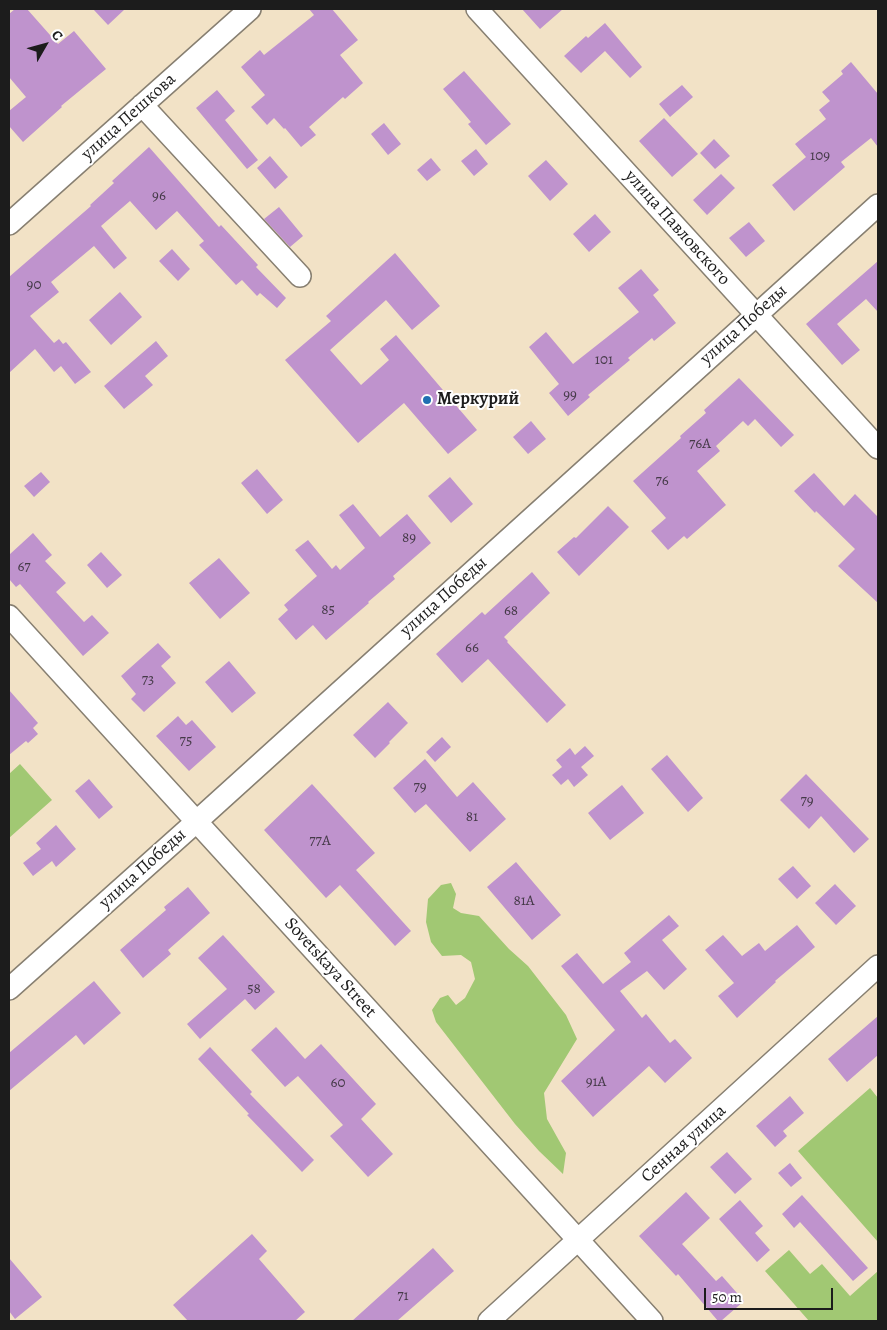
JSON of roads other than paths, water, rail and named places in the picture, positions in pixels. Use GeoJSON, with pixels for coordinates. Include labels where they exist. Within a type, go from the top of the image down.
{"type":"FeatureCollection","features":[{"type":"Feature","properties":{"kind":"street","name":"улица Пешкова"},"geometry":{"type":"LineString","coordinates":[[9,224],[250,9]]}},
{"type":"Feature","properties":{"kind":"street","name":"улица Павловского"},"geometry":{"type":"LineString","coordinates":[[477,9],[878,448]]}},
{"type":"Feature","properties":{"kind":"street"},"geometry":{"type":"LineString","coordinates":[[142,105],[300,276]]}},
{"type":"Feature","properties":{"kind":"street","name":"улица Победы"},"geometry":{"type":"LineString","coordinates":[[9,988],[196,822],[878,205]]}},
{"type":"Feature","properties":{"kind":"street","name":"Sovetskaya Street"},"geometry":{"type":"LineString","coordinates":[[9,616],[652,1321]]}},
{"type":"Feature","properties":{"kind":"street","name":"Сенная улица"},"geometry":{"type":"LineString","coordinates":[[489,1321],[878,966]]}},
{"type":"Feature","properties":{"kind":"place","name":"Меркурий"},"geometry":{"type":"Point","coordinates":[427,400]}}]}
